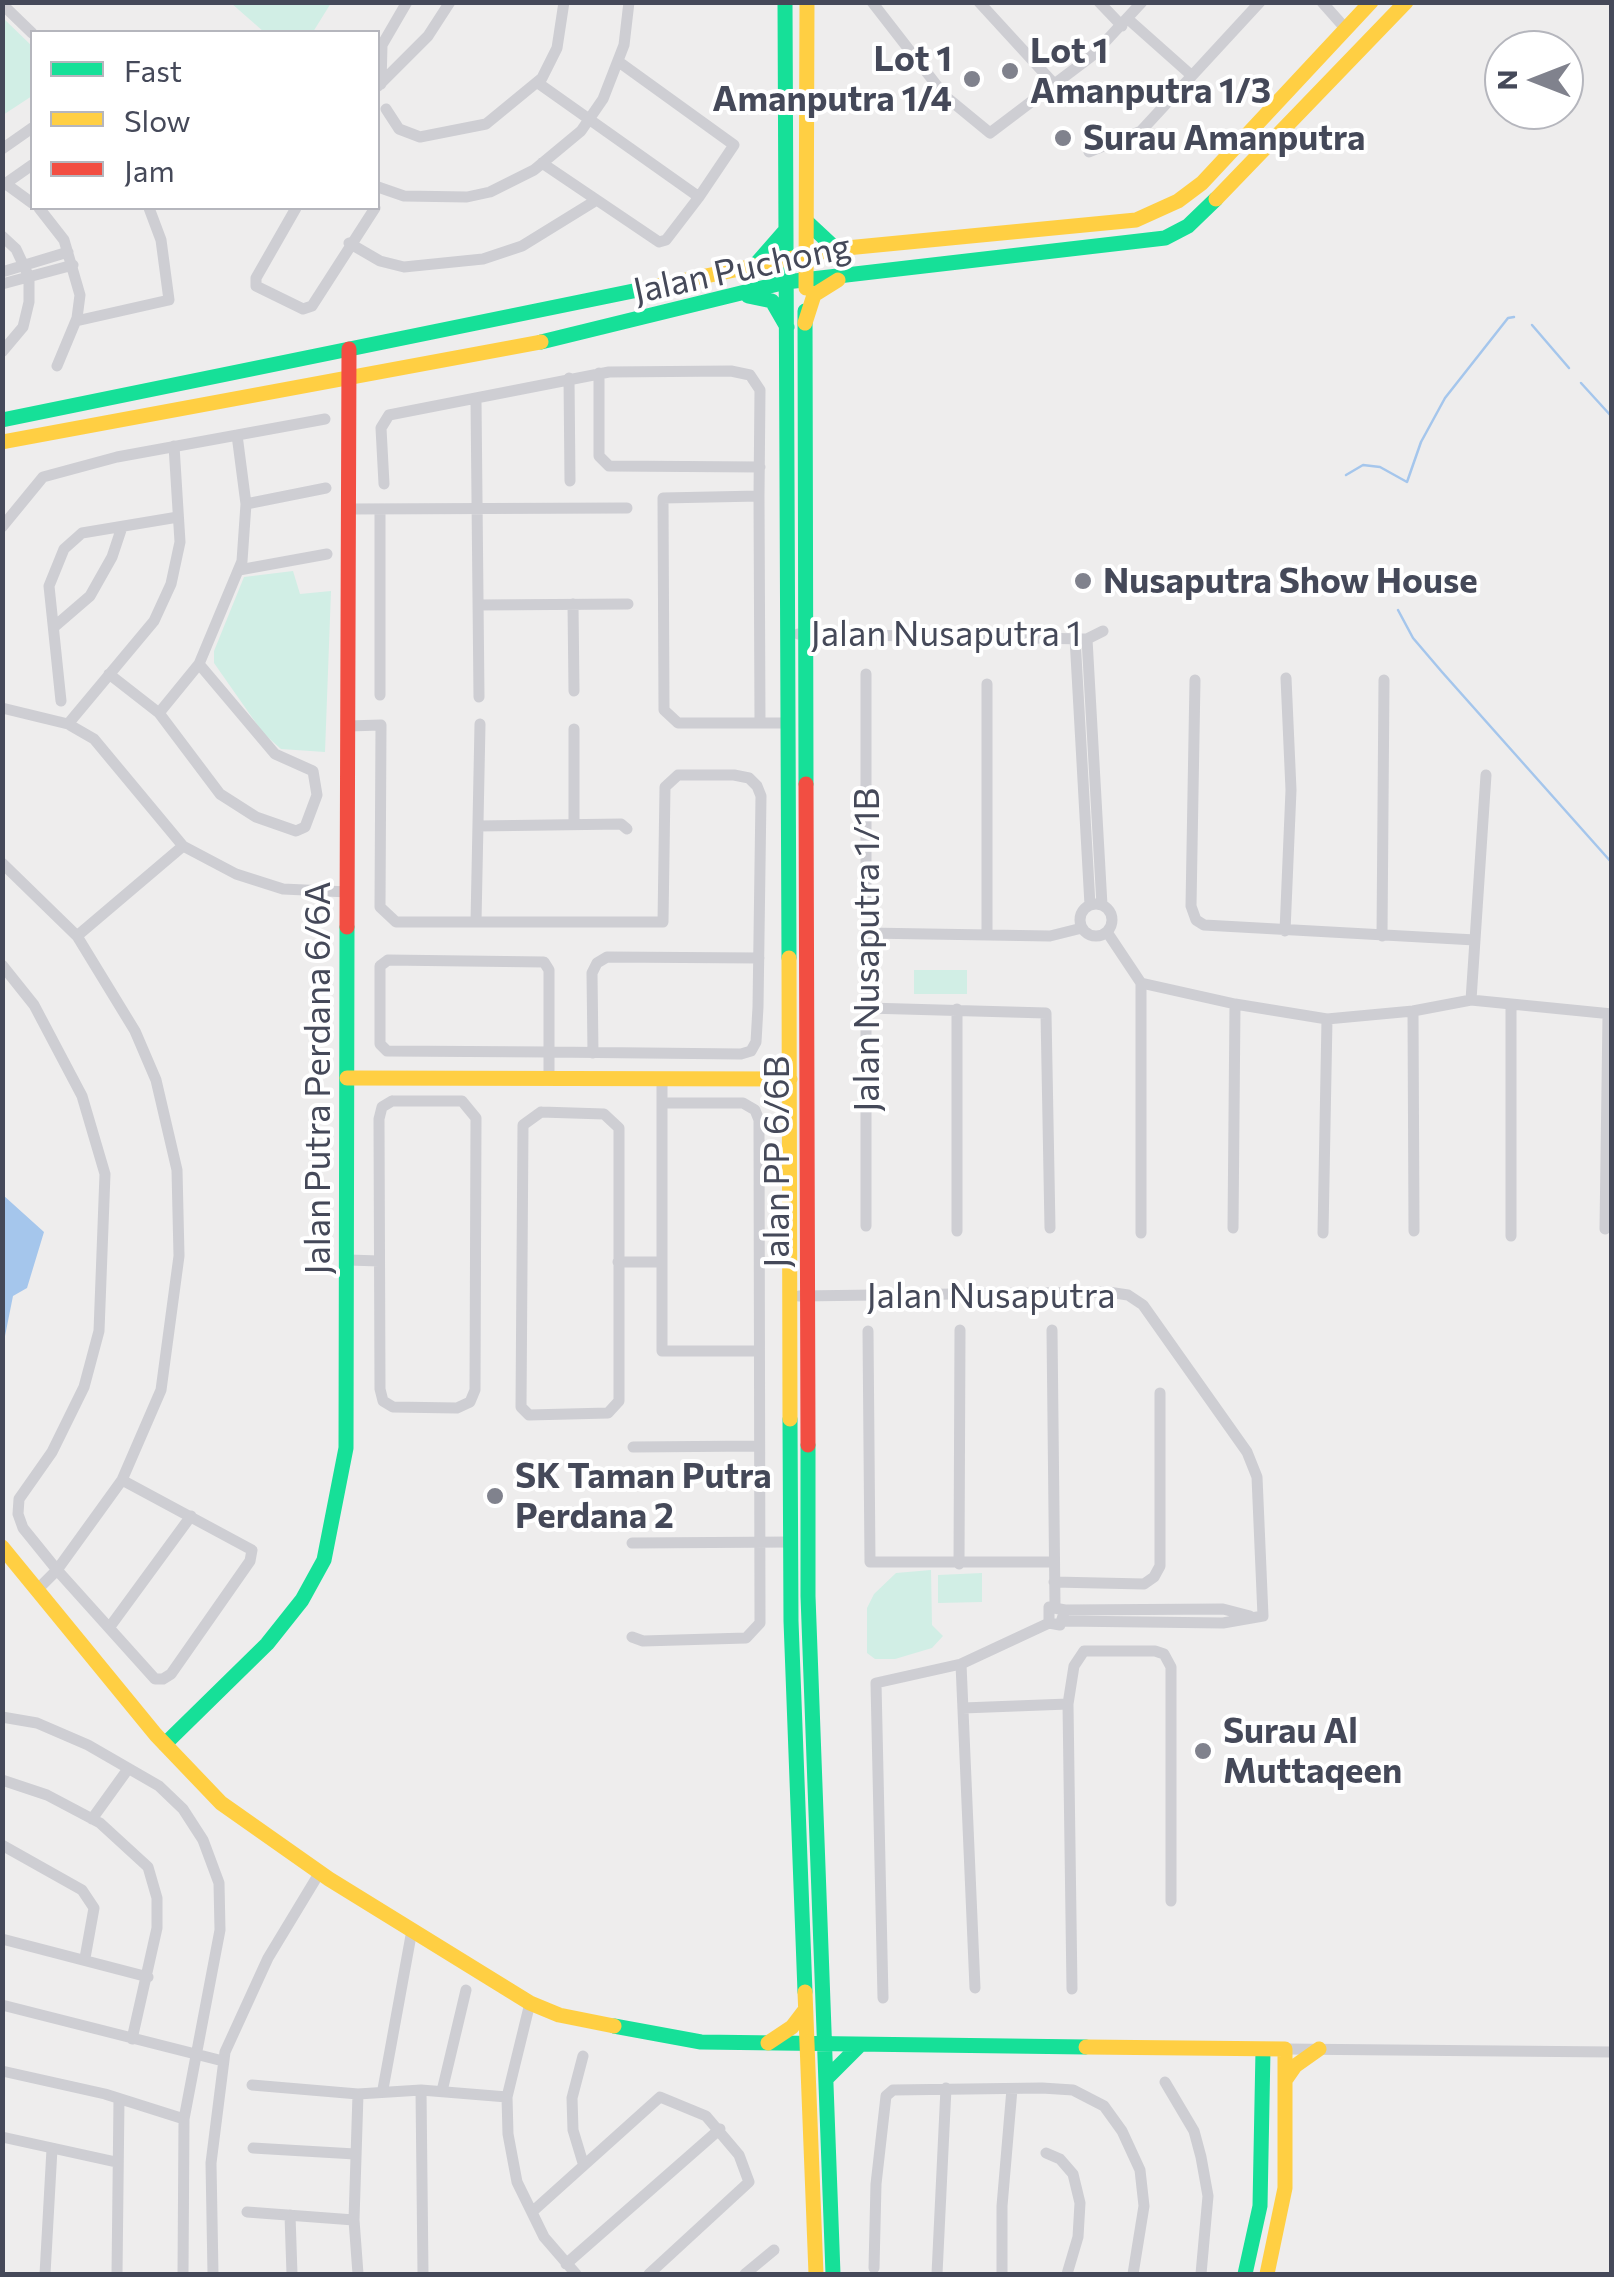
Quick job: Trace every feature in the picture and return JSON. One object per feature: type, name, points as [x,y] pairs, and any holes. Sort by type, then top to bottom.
[{"type":"street","points":[[380,72],[382,45],[407,2]]},
{"type":"street","points":[[380,84],[428,36],[450,2]]},
{"type":"street","points":[[386,109],[399,128],[420,137],[486,124],[538,83],[556,48],[564,2]]},
{"type":"street","points":[[382,190],[438,200],[467,197],[490,192],[542,163],[590,117],[618,62],[628,2]]},
{"type":"street","name":"Jalan PP 6/6B","points":[[785,2],[786,327],[796,634],[798,1296],[791,1542],[816,2274]]},
{"type":"street","name":"Jalan PP 6/6B","points":[[807,2],[805,323],[796,634],[788,723],[790,1079],[833,2274]]},
{"type":"street","points":[[872,2],[945,96],[990,133],[1056,86],[1142,2]]},
{"type":"street","points":[[979,2],[1056,86]]},
{"type":"street","points":[[1099,2],[1191,75]]},
{"type":"street","points":[[1089,152],[1110,147],[1141,131],[1260,2]]},
{"type":"street","points":[[1322,2],[1345,28],[1350,43],[1331,78]]},
{"type":"street","name":"Jalan Puchong","points":[[2,420],[454,331],[785,258],[836,249],[1096,227],[1156,213],[1202,182],[1371,2]]},
{"type":"street","points":[[2,4],[30,31]]},
{"type":"street","points":[[1345,28],[1364,31],[1386,11],[1403,5]]},
{"type":"street","name":"Jalan Puchong","points":[[2,442],[562,338],[786,282],[1164,238],[1188,226],[1216,199],[1403,5]]},
{"type":"street","points":[[542,163],[648,238],[666,240],[700,196],[734,145],[618,62]]},
{"type":"street","points":[[538,83],[700,196]]},
{"type":"street","points":[[2,149],[30,129]]},
{"type":"street","points":[[30,166],[4,185],[30,201]]},
{"type":"street","points":[[349,243],[380,261],[404,268],[483,260],[522,246],[594,201]]},
{"type":"street","points":[[49,210],[71,259],[80,295],[76,321],[58,366]]},
{"type":"street","points":[[76,321],[170,300],[161,240],[150,210]]},
{"type":"street","points":[[295,210],[256,278],[256,286],[303,310],[312,306],[373,210]]},
{"type":"street","points":[[806,222],[836,249]]},
{"type":"street","points":[[756,264],[785,231]]},
{"type":"street","points":[[2,236],[27,272],[23,328],[2,352]]},
{"type":"street","points":[[2,284],[71,259]]},
{"type":"street","points":[[2,272],[27,272]]},
{"type":"street","points":[[805,323],[822,286],[852,274]]},
{"type":"street","points":[[734,296],[772,300],[786,327]]},
{"type":"street","name":"Jalan Putra Perdana 6/6A","points":[[165,1744],[267,1644],[302,1600],[324,1560],[346,1448],[349,349]]},
{"type":"street","points":[[384,484],[381,428],[388,414],[476,400],[599,373],[730,371],[750,375],[760,390],[760,723]]},
{"type":"street","points":[[599,373],[599,456],[609,466],[760,466]]},
{"type":"street","points":[[570,378],[570,482]]},
{"type":"street","points":[[476,400],[480,698]]},
{"type":"street","points":[[2,527],[43,477],[174,446],[326,418]]},
{"type":"street","points":[[159,713],[199,664],[239,570],[246,504],[237,434]]},
{"type":"street","points":[[68,724],[154,621],[171,584],[180,542],[174,446]]},
{"type":"street","points":[[246,504],[326,488]]},
{"type":"street","points":[[759,496],[663,498],[664,710],[678,723],[788,723]]},
{"type":"street","points":[[348,509],[627,508]]},
{"type":"street","points":[[380,509],[380,695]]},
{"type":"street","points":[[61,702],[49,586],[64,548],[82,534],[178,518]]},
{"type":"street","points":[[54,627],[90,596],[112,556],[122,527]]},
{"type":"street","points":[[239,570],[327,554]]},
{"type":"street","points":[[478,604],[628,604]]},
{"type":"street","points":[[573,604],[574,691]]},
{"type":"street","name":"Jalan Nusaputra 1","points":[[796,634],[1081,639],[1103,630]]},
{"type":"street","points":[[1081,639],[1099,798],[1096,905]]},
{"type":"street","points":[[1081,639],[1084,800],[1096,905],[1112,917],[1107,932]]},
{"type":"street","points":[[109,674],[159,713],[220,794],[256,817],[296,831],[306,827],[317,795],[313,771],[276,754],[199,664]]},
{"type":"street","name":"Jalan Nusaputra 1/1B","points":[[866,674],[866,1226]]},
{"type":"street","points":[[1285,931],[1291,790],[1286,678]]},
{"type":"street","points":[[1195,680],[1192,913],[1204,926],[1475,940]]},
{"type":"street","points":[[1382,936],[1384,680]]},
{"type":"street","points":[[987,684],[987,934]]},
{"type":"street","points":[[2,708],[68,724],[94,739],[183,846],[236,874],[283,889],[348,892]]},
{"type":"street","points":[[476,922],[480,724]]},
{"type":"street","points":[[348,726],[381,725],[380,907],[396,922],[663,922],[665,786],[678,775],[749,778],[761,796],[759,958],[756,1042],[752,1050],[593,1053],[549,1052],[383,1049],[380,966],[388,960],[537,958],[548,970],[549,1052],[549,1078]]},
{"type":"street","points":[[574,729],[574,824]]},
{"type":"street","points":[[1082,766],[1096,764]]},
{"type":"street","points":[[1471,1000],[1486,776]]},
{"type":"street","points":[[1084,800],[1099,798]]},
{"type":"street","points":[[478,826],[621,824],[627,829]]},
{"type":"street","points":[[77,936],[183,846]]},
{"type":"street","points":[[2,862],[77,936],[135,1031],[156,1080],[177,1170],[179,1256],[161,1390],[122,1480],[58,1570],[38,1590]]},
{"type":"street","points":[[1082,928],[1081,915],[1096,905]]},
{"type":"street","points":[[868,934],[1050,936],[1082,928],[1094,936],[1107,932]]},
{"type":"street","points":[[1107,932],[1140,983],[1140,1233]]},
{"type":"street","points":[[593,1053],[592,973],[597,963],[607,957],[759,958]]},
{"type":"street","points":[[2,965],[34,1005],[82,1096],[104,1174],[99,1332],[84,1386],[52,1452],[19,1499],[23,1528],[155,1679],[162,1679],[171,1674],[250,1561],[252,1550],[122,1480]]},
{"type":"street","points":[[1140,983],[1327,1019],[1413,1012],[1471,1000],[1610,1014],[1605,1229]]},
{"type":"street","points":[[1232,1228],[1235,1004]]},
{"type":"street","points":[[1511,1005],[1511,1236]]},
{"type":"street","points":[[868,1008],[1046,1013],[1050,1228]]},
{"type":"street","points":[[957,1008],[957,1231]]},
{"type":"street","points":[[1413,1012],[1414,1230]]},
{"type":"street","points":[[1323,1233],[1327,1019]]},
{"type":"street","points":[[348,1078],[790,1079]]},
{"type":"street","points":[[662,1078],[662,1351],[759,1351]]},
{"type":"street","points":[[392,1101],[462,1101],[476,1118],[475,1390],[470,1402],[456,1408],[428,1408],[394,1407],[383,1401],[379,1261],[382,1108],[392,1101]]},
{"type":"street","points":[[632,1636],[643,1640],[746,1638],[760,1623],[759,1120],[755,1110],[743,1102],[662,1102]]},
{"type":"street","points":[[541,1112],[604,1114],[619,1128],[618,1262],[619,1392],[614,1408],[608,1413],[530,1415],[521,1407],[522,1124],[541,1112]]},
{"type":"street","points":[[348,1260],[379,1261]]},
{"type":"street","points":[[618,1262],[662,1262]]},
{"type":"street","name":"Jalan Nusaputra","points":[[798,1296],[1108,1292],[1128,1295],[1143,1304],[1246,1452],[1257,1476],[1257,1616],[1223,1608],[1061,1612]]},
{"type":"street","points":[[959,1564],[960,1330]]},
{"type":"street","points":[[1052,1330],[1053,1562],[1061,1612]]},
{"type":"street","points":[[868,1332],[870,1562],[1053,1562]]},
{"type":"street","points":[[1054,1582],[1144,1584],[1154,1578],[1160,1566],[1160,1392]]},
{"type":"street","points":[[634,1446],[758,1446]]},
{"type":"street","points":[[109,1628],[191,1516]]},
{"type":"street","points":[[632,1543],[791,1542]]},
{"type":"street","points":[[2,1547],[165,1744],[220,1803],[412,1930],[530,2003],[559,2015],[675,2040],[765,2045],[1612,2052]]},
{"type":"street","points":[[1048,1623],[1046,1612],[1061,1612]]},
{"type":"street","points":[[883,1998],[876,1684],[961,1664],[1048,1623],[1061,1612]]},
{"type":"street","points":[[1072,1989],[1068,1704],[1074,1666],[1084,1651],[1155,1651],[1168,1659],[1172,1901]]},
{"type":"street","points":[[961,1664],[975,1988]]},
{"type":"street","points":[[963,1708],[1068,1704]]},
{"type":"street","points":[[2,1717],[37,1723],[159,1786],[184,1808],[203,1840],[218,1883],[220,1930],[184,2120],[183,2274]]},
{"type":"street","points":[[92,1818],[128,1769]]},
{"type":"street","points":[[2,1780],[47,1795],[92,1818],[125,1842],[148,1867],[157,1898],[148,1977],[132,2039]]},
{"type":"street","points":[[2,1845],[82,1890],[94,1908],[85,1958]]},
{"type":"street","points":[[212,2274],[211,2163],[223,2061],[246,2001],[320,1872]]},
{"type":"street","points":[[383,2089],[412,1930]]},
{"type":"street","points":[[2,1939],[148,1977]]},
{"type":"street","points":[[442,2091],[466,1990]]},
{"type":"street","points":[[530,2003],[508,2097],[508,2134],[517,2182],[532,2212],[576,2274]]},
{"type":"street","points":[[2,2005],[194,2057],[223,2061]]},
{"type":"street","points":[[824,2008],[838,2030],[860,2046]]},
{"type":"street","points":[[765,2045],[792,2027],[805,2010]]},
{"type":"street","points":[[765,2045],[787,2054],[807,2080]]},
{"type":"street","points":[[826,2079],[860,2046]]},
{"type":"street","points":[[1285,2081],[1295,2066],[1319,2048]]},
{"type":"street","points":[[1267,2274],[1285,2188],[1285,2049]]},
{"type":"street","points":[[1233,2050],[1251,2063],[1263,2086]]},
{"type":"street","points":[[1245,2274],[1260,2206],[1263,2050]]},
{"type":"street","points":[[582,2056],[572,2098],[573,2130],[583,2164]]},
{"type":"street","points":[[2,2070],[120,2098],[184,2120]]},
{"type":"street","points":[[1165,2082],[1194,2131],[1201,2157],[1208,2196],[1201,2274]]},
{"type":"street","points":[[252,2085],[358,2094],[383,2089],[508,2097]]},
{"type":"street","points":[[937,2274],[946,2088]]},
{"type":"street","points":[[1002,2274],[1002,2206],[1012,2089]]},
{"type":"street","points":[[421,2090],[423,2274]]},
{"type":"street","points":[[874,2268],[881,2106],[893,2090],[1073,2090],[1104,2106],[1122,2131],[1140,2170],[1144,2206],[1137,2273]]},
{"type":"street","points":[[358,2094],[354,2220],[358,2274]]},
{"type":"street","points":[[532,2212],[660,2097],[682,2103],[720,2129],[739,2155],[749,2182],[658,2271]]},
{"type":"street","points":[[118,2274],[116,2162],[120,2098]]},
{"type":"street","points":[[566,2264],[720,2129]]},
{"type":"street","points":[[2,2137],[116,2162]]},
{"type":"street","points":[[45,2274],[52,2148]]},
{"type":"street","points":[[254,2148],[355,2154]]},
{"type":"street","points":[[1046,2152],[1060,2159],[1073,2174],[1080,2203],[1078,2236],[1066,2274]]},
{"type":"street","points":[[247,2212],[354,2220]]},
{"type":"street","points":[[290,2215],[292,2274]]},
{"type":"street","points":[[745,2274],[774,2250]]},
{"type":"green space","points":[[231,3],[331,3],[314,30],[262,30]]},
{"type":"green space","points":[[3,18],[30,44],[30,97],[3,115]]},
{"type":"green space","points":[[293,571],[300,594],[331,591],[325,752],[281,749],[263,733],[214,663],[214,651],[244,577]]},
{"type":"green space","points":[[914,970],[967,970],[967,994],[914,994]]},
{"type":"green space","points":[[931,1570],[932,1625],[943,1636],[932,1648],[895,1659],[875,1659],[867,1653],[867,1608],[874,1594],[896,1573]]},
{"type":"green space","points":[[982,1573],[982,1602],[938,1603],[938,1575]]},
{"type":"water","points":[[3,1195],[44,1232],[27,1288],[13,1296],[3,1346]]},
{"type":"waterway","points":[[1346,475],[1363,465],[1380,467],[1407,482],[1421,442],[1445,398],[1508,318],[1514,317]]},
{"type":"waterway","points":[[1532,325],[1569,368]]},
{"type":"waterway","points":[[1581,383],[1612,417]]},
{"type":"waterway","points":[[1398,610],[1413,638],[1612,863]]},
{"type":"traffic: fast","points":[[785,2],[789,958]]},
{"type":"traffic: fast","points":[[541,342],[786,282],[1165,238],[1188,226],[1216,199]]},
{"type":"traffic: fast","points":[[807,222],[836,249]]},
{"type":"traffic: fast","points":[[757,263],[785,231]]},
{"type":"traffic: fast","points":[[2,420],[643,289]]},
{"type":"traffic: fast","points":[[748,296],[772,301],[787,327]]},
{"type":"traffic: fast","points":[[805,311],[806,784]]},
{"type":"traffic: fast","points":[[165,1744],[267,1644],[302,1600],[324,1560],[346,1448],[347,927]]},
{"type":"traffic: fast","points":[[790,1419],[791,1621],[805,1992]]},
{"type":"traffic: fast","points":[[808,1445],[808,1596],[833,2274]]},
{"type":"traffic: fast","points":[[614,2026],[701,2042],[1086,2047]]},
{"type":"traffic: fast","points":[[826,2079],[860,2045]]},
{"type":"traffic: fast","points":[[1245,2274],[1260,2206],[1263,2050]]},
{"type":"traffic: slow","points":[[806,288],[807,2]]},
{"type":"traffic: slow","points":[[643,289],[836,249],[1136,220],[1178,201],[1202,183],[1371,2]]},
{"type":"traffic: slow","points":[[1216,199],[1406,2]]},
{"type":"traffic: slow","points":[[805,323],[814,295],[838,280]]},
{"type":"traffic: slow","points":[[2,442],[541,342]]},
{"type":"traffic: slow","points":[[789,958],[790,1419]]},
{"type":"traffic: slow","points":[[347,1078],[790,1079]]},
{"type":"traffic: slow","points":[[2,1547],[156,1735],[221,1803],[329,1879],[530,2003],[559,2015],[614,2026]]},
{"type":"traffic: slow","points":[[805,1992],[816,2274]]},
{"type":"traffic: slow","points":[[768,2043],[792,2027],[805,2010]]},
{"type":"traffic: slow","points":[[1086,2047],[1285,2049],[1285,2188],[1267,2274]]},
{"type":"traffic: slow","points":[[1286,2079],[1295,2066],[1319,2049]]},
{"type":"traffic: jam","points":[[347,927],[349,349]]},
{"type":"traffic: jam","points":[[806,784],[808,1445]]},
{"type":"place","name":"Lot 1 Amanputra 1/3","points":[[1010,71]]},
{"type":"place","name":"Lot 1 Amanputra 1/4","points":[[972,79]]},
{"type":"place","name":"Surau Amanputra","points":[[1063,138]]},
{"type":"place","name":"Nusaputra Show House","points":[[1083,581]]},
{"type":"place","name":"SK Taman Putra Perdana 2","points":[[495,1496]]},
{"type":"place","name":"Surau Al Muttaqeen","points":[[1203,1751]]}]
